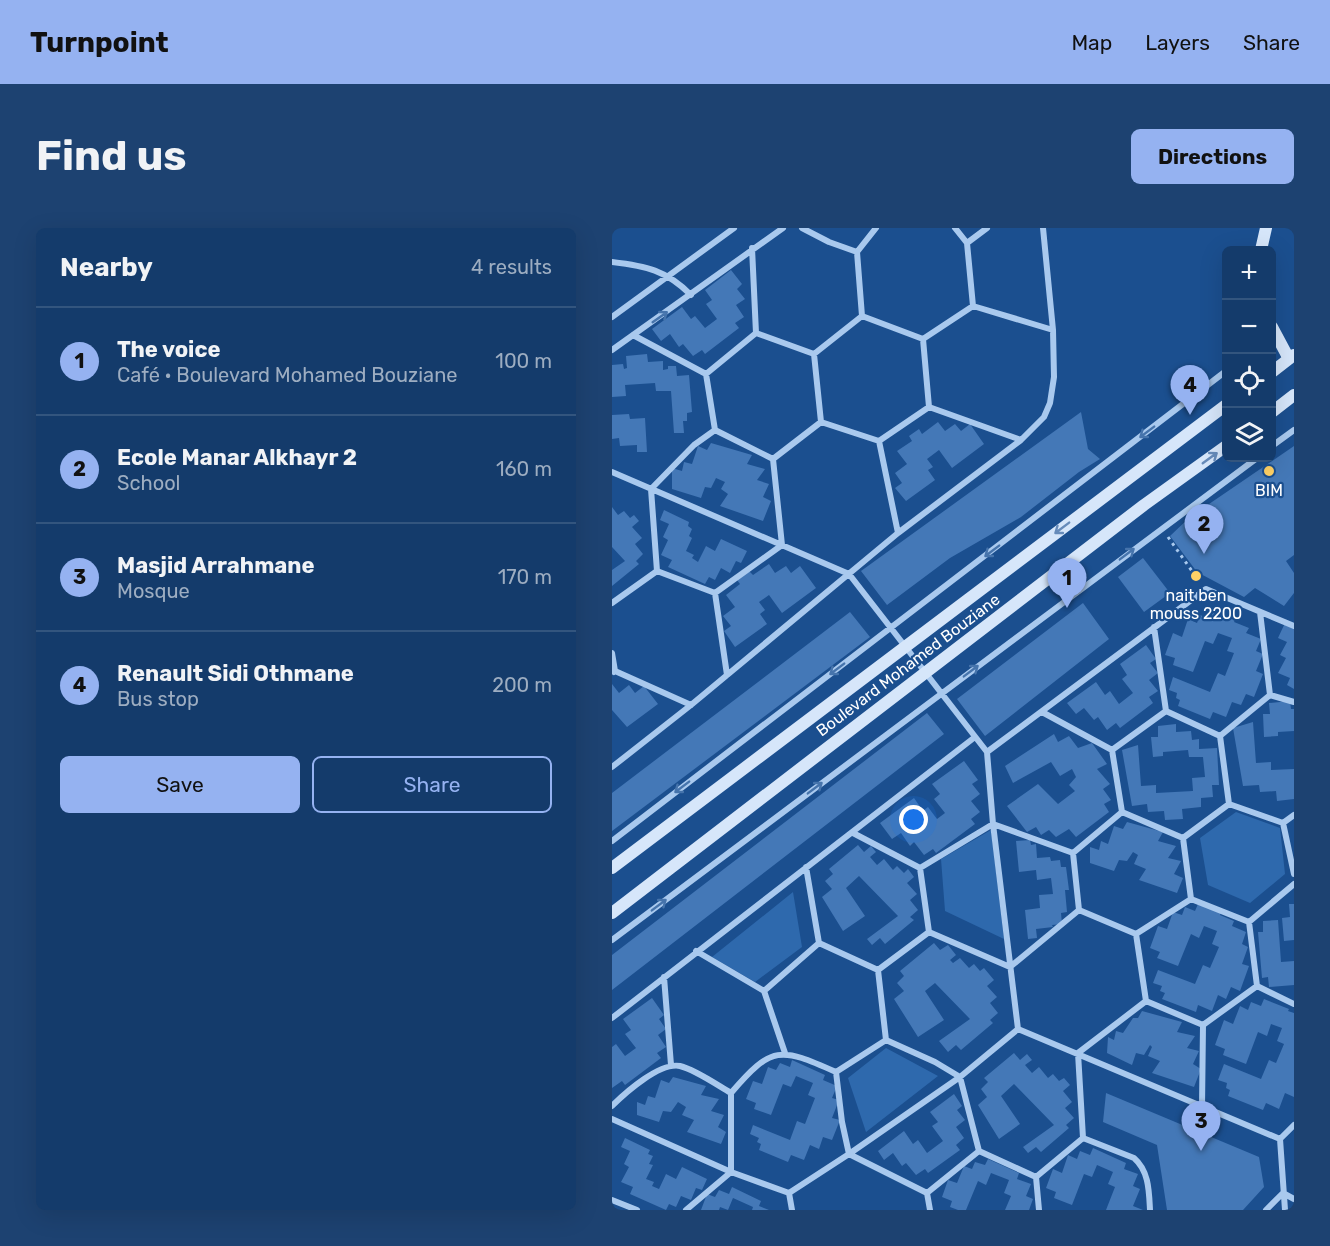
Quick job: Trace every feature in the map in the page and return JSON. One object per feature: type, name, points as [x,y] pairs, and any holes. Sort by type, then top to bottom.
[{"type":"street","points":[[612,317],[734,228]]},
{"type":"street","points":[[612,350],[783,228]]},
{"type":"street","points":[[802,228],[829,242],[857,252]]},
{"type":"street","points":[[862,316],[857,252],[876,228]]},
{"type":"street","points":[[955,228],[967,243],[973,306]]},
{"type":"street","points":[[967,243],[987,228]]},
{"type":"street","points":[[612,767],[691,705],[898,532],[1022,440],[1044,417],[1050,403],[1054,377],[1053,330],[1043,228]]},
{"type":"street","points":[[1262,246],[1266,228]]},
{"type":"street","points":[[752,249],[756,333]]},
{"type":"street","points":[[612,261],[632,264],[668,275],[691,295]]},
{"type":"street","points":[[973,306],[1053,330]]},
{"type":"street","points":[[923,339],[973,306]]},
{"type":"street","points":[[862,316],[923,339]]},
{"type":"street","points":[[814,354],[862,316]]},
{"type":"street","points":[[756,333],[814,354]]},
{"type":"street","points":[[706,374],[756,333]]},
{"type":"street","points":[[633,336],[706,374]]},
{"type":"street","points":[[1276,338],[1292,357],[1276,369]]},
{"type":"street","points":[[923,339],[929,407]]},
{"type":"street","points":[[814,354],[821,422]]},
{"type":"street","points":[[706,374],[715,430]]},
{"type":"street","points":[[612,841],[1222,375]]},
{"type":"street","points":[[1276,409],[1294,395]]},
{"type":"street","points":[[929,407],[1022,440]]},
{"type":"street","points":[[879,441],[929,407]]},
{"type":"street","name":"Boulevard Mohamed Bouziane","points":[[612,868],[1223,408]]},
{"type":"street","points":[[821,422],[879,441]]},
{"type":"street","points":[[773,459],[821,422]]},
{"type":"street","points":[[715,430],[773,459]]},
{"type":"street","points":[[657,571],[651,489],[694,445],[715,430]]},
{"type":"street","points":[[1276,443],[1294,430]]},
{"type":"street","points":[[879,441],[898,532]]},
{"type":"street","name":"Boulevard Mohamed Bouziane","points":[[612,913],[1144,505],[1222,450]]},
{"type":"street","points":[[773,459],[782,544]]},
{"type":"street","points":[[612,940],[1252,462]]},
{"type":"street","points":[[612,472],[849,574],[987,752],[993,824],[1018,1029]]},
{"type":"street","points":[[715,593],[782,544]]},
{"type":"street","points":[[657,571],[715,593]]},
{"type":"street","points":[[612,603],[657,571]]},
{"type":"street","points":[[987,752],[1206,589],[1294,626]]},
{"type":"street","points":[[715,593],[727,675]]},
{"type":"street","points":[[1260,612],[1270,695]]},
{"type":"street","points":[[1154,627],[1166,711]]},
{"type":"street","points":[[612,653],[614,672],[691,705]]},
{"type":"street","points":[[1270,695],[1294,702]]},
{"type":"street","points":[[1220,736],[1270,695]]},
{"type":"street","points":[[1166,711],[1220,736]]},
{"type":"street","points":[[1112,750],[1166,711]]},
{"type":"street","points":[[1042,712],[1112,750]]},
{"type":"street","points":[[1220,736],[1229,804]]},
{"type":"street","points":[[612,1018],[975,737]]},
{"type":"street","points":[[1112,750],[1122,812]]},
{"type":"street","points":[[1229,804],[1283,823]]},
{"type":"street","points":[[1183,838],[1229,804]]},
{"type":"street","points":[[1122,812],[1183,838]]},
{"type":"street","points":[[1073,853],[1122,812]]},
{"type":"street","points":[[1283,823],[1294,815]]},
{"type":"street","points":[[1283,823],[1294,874]]},
{"type":"street","points":[[993,824],[1073,853]]},
{"type":"street","points":[[921,867],[993,824]]},
{"type":"street","points":[[853,833],[921,867]]},
{"type":"street","points":[[1183,838],[1191,900]]},
{"type":"street","points":[[1073,853],[1079,910]]},
{"type":"street","points":[[806,867],[819,943]]},
{"type":"street","points":[[921,867],[929,932]]},
{"type":"street","points":[[1249,922],[1294,884]]},
{"type":"street","points":[[1191,900],[1249,922]]},
{"type":"street","points":[[1136,934],[1191,900]]},
{"type":"street","points":[[1010,967],[1079,910]]},
{"type":"street","points":[[1079,910],[1136,934]]},
{"type":"street","points":[[1249,922],[1257,986]]},
{"type":"street","points":[[929,932],[1010,967]]},
{"type":"street","points":[[878,970],[929,932]]},
{"type":"street","points":[[1136,934],[1146,1001]]},
{"type":"street","points":[[819,943],[878,970]]},
{"type":"street","points":[[764,991],[819,943]]},
{"type":"street","points":[[696,951],[764,991],[785,1053]]},
{"type":"street","points":[[878,970],[886,1040]]},
{"type":"street","points":[[664,977],[671,1065]]},
{"type":"street","points":[[1257,986],[1294,1004]]},
{"type":"street","points":[[1203,1025],[1257,986]]},
{"type":"street","points":[[1146,1001],[1203,1025]]},
{"type":"street","points":[[1078,1053],[1146,1001]]},
{"type":"street","points":[[1202,1107],[1203,1025]]},
{"type":"street","points":[[1018,1029],[1280,1138]]},
{"type":"street","points":[[789,1193],[960,1077],[1018,1029]]},
{"type":"street","points":[[836,1072],[886,1040]]},
{"type":"street","points":[[886,1040],[935,1062],[960,1077],[979,1151]]},
{"type":"street","points":[[686,1210],[731,1172],[731,1093],[749,1072],[760,1063],[785,1053],[804,1058],[836,1072]]},
{"type":"street","points":[[1078,1053],[1083,1138]]},
{"type":"street","points":[[612,1106],[656,1072],[671,1065],[685,1068],[731,1093]]},
{"type":"street","points":[[836,1072],[842,1122],[849,1154]]},
{"type":"street","points":[[612,1119],[731,1172],[789,1193]]},
{"type":"street","points":[[1280,1138],[1294,1125]]},
{"type":"street","points":[[1036,1178],[1083,1138]]},
{"type":"street","points":[[1083,1138],[1134,1158],[1139,1163],[1147,1180],[1150,1210]]},
{"type":"street","points":[[1280,1138],[1285,1210]]},
{"type":"street","points":[[979,1151],[1036,1178]]},
{"type":"street","points":[[927,1193],[979,1151]]},
{"type":"street","points":[[849,1154],[927,1193]]},
{"type":"street","points":[[1036,1178],[1039,1210]]},
{"type":"street","points":[[789,1193],[792,1210]]},
{"type":"street","points":[[927,1193],[930,1210]]},
{"type":"street","points":[[1283,1193],[1294,1199]]},
{"type":"street","points":[[1266,1210],[1283,1193]]},
{"type":"street","points":[[612,1200],[637,1210]]},
{"type":"path","points":[[1175,548],[1206,589]]},
{"type":"shaded area","points":[[1236,812],[1280,828],[1285,874],[1250,903],[1208,885],[1200,838]]},
{"type":"shaded area","points":[[991,830],[1004,939],[945,911],[941,859]]},
{"type":"shaded area","points":[[793,892],[802,947],[755,982],[712,957]]},
{"type":"shaded area","points":[[886,1048],[938,1076],[866,1132],[848,1078]]},
{"type":"building","points":[[731,270],[742,284],[737,289],[745,299],[736,305],[744,317],[735,323],[739,328],[705,354],[702,350],[693,356],[683,344],[679,347],[670,334],[661,341],[652,329],[682,307],[691,319],[695,316],[705,328],[717,319],[706,304],[712,300],[705,290]]},
{"type":"building","points":[[647,354],[648,362],[663,361],[663,370],[668,369],[668,366],[676,366],[677,376],[689,375],[692,412],[687,413],[687,421],[683,421],[684,433],[674,433],[671,391],[656,391],[655,383],[625,385],[626,396],[612,397],[612,365],[623,364],[624,369],[627,368],[626,356]]},
{"type":"building","points":[[1081,412],[1088,449],[1100,459],[1079,472],[1021,517],[950,558],[887,605],[861,571]]},
{"type":"building","points":[[629,414],[630,419],[645,418],[647,452],[637,452],[637,445],[620,446],[619,438],[612,439],[612,415]]},
{"type":"building","points":[[938,422],[945,431],[955,424],[961,431],[970,424],[984,444],[952,468],[939,450],[927,459],[933,467],[928,470],[935,480],[906,501],[895,488],[902,483],[895,473],[907,464],[897,451],[912,441],[909,436],[919,429],[922,434]]},
{"type":"building","points":[[711,443],[752,455],[747,464],[765,469],[757,480],[769,484],[763,497],[771,501],[763,521],[720,506],[728,494],[721,489],[725,482],[716,478],[711,488],[705,487],[701,498],[672,489],[672,468],[682,471],[684,462],[692,464],[698,446],[707,450]]},
{"type":"building","points":[[1294,446],[1294,555],[1286,561],[1294,573],[1294,593],[1284,606],[1255,588],[1244,597],[1197,572],[1170,536],[1190,517],[1271,462],[1276,462],[1276,458]]},
{"type":"building","points":[[612,507],[618,515],[624,511],[630,518],[634,515],[639,521],[632,527],[642,538],[635,544],[643,554],[636,561],[639,564],[612,586],[612,570],[625,561],[612,547]]},
{"type":"building","points":[[664,510],[689,522],[688,526],[692,529],[689,536],[692,538],[686,551],[694,555],[692,558],[698,562],[706,546],[715,551],[721,539],[747,551],[741,563],[736,561],[730,573],[721,568],[715,580],[709,577],[705,584],[668,567],[672,560],[661,555],[668,540],[663,537],[669,524],[660,520]]},
{"type":"building","points":[[1143,558],[1170,593],[1144,612],[1118,577]]},
{"type":"building","points":[[769,564],[775,573],[786,566],[791,573],[800,566],[816,588],[782,613],[769,595],[759,602],[765,610],[760,614],[767,624],[735,647],[724,631],[731,626],[723,616],[735,607],[726,595],[740,584],[737,580],[749,571],[753,575]]},
{"type":"building","points":[[1083,603],[1109,639],[985,736],[957,699]]},
{"type":"building","points":[[850,612],[870,637],[612,831],[612,793]]},
{"type":"building","points":[[1213,612],[1235,620],[1234,622],[1249,628],[1246,633],[1261,639],[1256,651],[1263,654],[1256,671],[1263,674],[1254,697],[1246,694],[1241,705],[1232,702],[1226,717],[1213,712],[1210,719],[1178,706],[1180,700],[1176,698],[1177,693],[1169,690],[1173,677],[1210,692],[1218,673],[1225,676],[1234,653],[1227,651],[1232,638],[1218,633],[1213,644],[1205,641],[1193,672],[1173,665],[1175,658],[1165,655],[1173,633],[1182,637],[1188,619],[1197,623],[1200,615],[1210,619]]},
{"type":"building","points":[[1285,623],[1294,627],[1294,689],[1287,685],[1290,678],[1278,673],[1286,658],[1280,655],[1287,642],[1278,638]]},
{"type":"building","points":[[1146,645],[1156,659],[1150,663],[1158,673],[1149,680],[1158,691],[1149,697],[1153,703],[1120,728],[1116,723],[1107,730],[1098,717],[1094,720],[1084,708],[1076,714],[1067,703],[1096,682],[1105,695],[1110,691],[1119,704],[1133,693],[1122,679],[1127,675],[1120,664]]},
{"type":"building","points":[[612,684],[619,693],[629,685],[635,693],[644,686],[658,704],[627,727],[612,710]]},
{"type":"building","points":[[1290,701],[1291,709],[1294,709],[1294,731],[1278,732],[1278,736],[1264,737],[1263,714],[1270,714],[1269,703]]},
{"type":"building","points":[[927,713],[944,734],[612,990],[612,955]]},
{"type":"building","points":[[1253,722],[1256,763],[1271,762],[1271,770],[1294,769],[1294,799],[1277,801],[1276,791],[1260,792],[1259,785],[1243,786],[1233,728]]},
{"type":"building","points":[[1176,724],[1176,732],[1191,731],[1192,740],[1199,739],[1199,749],[1217,748],[1219,785],[1212,785],[1213,797],[1201,798],[1201,807],[1182,809],[1183,819],[1165,820],[1164,811],[1148,812],[1147,804],[1132,806],[1122,750],[1138,745],[1141,786],[1156,785],[1156,793],[1193,791],[1192,778],[1205,777],[1203,757],[1189,757],[1188,750],[1163,752],[1163,756],[1153,757],[1151,737],[1158,737],[1158,726]]},
{"type":"building","points":[[1054,734],[1058,742],[1069,736],[1078,748],[1092,743],[1107,764],[1097,769],[1110,784],[1103,789],[1111,800],[1104,804],[1109,812],[1076,837],[1069,829],[1056,837],[1049,830],[1041,835],[1036,827],[1027,832],[1007,806],[1038,784],[1058,804],[1075,791],[1069,785],[1076,777],[1072,769],[1060,776],[1051,762],[1013,783],[1005,766]]},
{"type":"building","points":[[964,761],[978,780],[972,784],[980,794],[971,801],[980,812],[971,819],[975,824],[936,853],[933,849],[924,855],[914,842],[910,846],[901,833],[892,839],[880,823],[914,798],[923,811],[928,807],[937,819],[945,813],[934,799],[940,794],[932,784]]},
{"type":"building","points":[[1127,822],[1163,832],[1158,841],[1176,846],[1168,858],[1181,861],[1174,874],[1183,878],[1177,893],[1139,880],[1146,869],[1134,864],[1138,855],[1133,852],[1127,861],[1119,860],[1114,871],[1090,863],[1090,847],[1099,850],[1101,841],[1108,844],[1114,826],[1123,829]]},
{"type":"building","points":[[1030,840],[1031,845],[1036,844],[1037,858],[1050,857],[1051,861],[1060,860],[1061,867],[1066,867],[1069,890],[1065,890],[1067,912],[1061,913],[1062,924],[1036,929],[1037,938],[1028,939],[1025,910],[1040,908],[1039,895],[1053,894],[1051,878],[1037,880],[1036,870],[1019,872],[1016,841]]},
{"type":"building","points":[[858,845],[864,852],[871,846],[876,852],[870,857],[877,865],[884,859],[893,870],[897,866],[904,873],[908,869],[914,877],[907,883],[917,894],[910,900],[918,910],[910,917],[914,920],[885,944],[880,938],[872,945],[867,939],[898,916],[859,876],[846,888],[865,916],[843,931],[822,897],[832,889],[825,881],[833,874],[829,869]]},
{"type":"building","points":[[1198,904],[1221,913],[1220,915],[1234,921],[1232,926],[1246,932],[1242,944],[1248,947],[1242,964],[1249,966],[1240,991],[1231,987],[1226,999],[1218,995],[1212,1011],[1198,1005],[1196,1012],[1162,999],[1165,993],[1160,991],[1162,986],[1153,983],[1158,970],[1195,984],[1203,965],[1210,968],[1219,947],[1212,944],[1217,931],[1204,926],[1199,938],[1191,934],[1178,966],[1157,958],[1160,952],[1150,948],[1158,926],[1167,929],[1173,912],[1182,915],[1185,907],[1195,911]]},
{"type":"building","points":[[1289,904],[1294,904],[1294,940],[1284,941],[1282,918],[1290,917]]},
{"type":"building","points":[[1278,920],[1281,962],[1294,961],[1294,985],[1269,987],[1268,977],[1262,978],[1258,932],[1263,932],[1263,921]]},
{"type":"building","points":[[934,943],[940,950],[948,945],[956,955],[950,960],[953,963],[960,958],[969,968],[974,964],[980,971],[984,968],[994,980],[987,986],[997,997],[990,1003],[998,1013],[990,1020],[993,1023],[961,1050],[956,1045],[948,1052],[939,1041],[970,1019],[935,983],[925,991],[944,1020],[918,1037],[894,999],[904,991],[897,983],[904,976],[900,971]]},
{"type":"building","points":[[652,998],[664,1015],[659,1019],[666,1029],[658,1035],[666,1047],[657,1053],[661,1058],[625,1085],[622,1081],[612,1088],[612,1047],[616,1044],[625,1056],[636,1048],[625,1034],[631,1030],[623,1019]]},
{"type":"building","points":[[1264,999],[1294,1013],[1294,1097],[1285,1093],[1279,1109],[1266,1103],[1263,1110],[1228,1096],[1230,1090],[1226,1088],[1227,1083],[1218,1080],[1224,1064],[1261,1079],[1269,1060],[1276,1063],[1284,1044],[1277,1041],[1282,1028],[1271,1024],[1267,1036],[1258,1032],[1246,1064],[1223,1055],[1225,1049],[1215,1045],[1224,1020],[1233,1024],[1240,1006],[1248,1010],[1251,1002],[1261,1006]]},
{"type":"building","points":[[1142,1011],[1182,1022],[1177,1032],[1195,1036],[1187,1048],[1199,1051],[1193,1064],[1201,1069],[1194,1087],[1152,1073],[1160,1061],[1148,1056],[1152,1047],[1150,1045],[1144,1055],[1136,1053],[1132,1065],[1107,1053],[1108,1037],[1114,1040],[1116,1031],[1123,1033],[1133,1018],[1138,1018]]},
{"type":"building","points":[[1014,1053],[1020,1060],[1027,1054],[1032,1060],[1025,1065],[1032,1073],[1039,1067],[1048,1078],[1053,1074],[1059,1081],[1064,1078],[1070,1085],[1063,1091],[1072,1102],[1065,1108],[1074,1118],[1066,1125],[1069,1128],[1041,1152],[1036,1147],[1028,1153],[1023,1147],[1054,1125],[1014,1084],[1001,1096],[1020,1124],[999,1139],[978,1105],[987,1097],[981,1089],[988,1082],[984,1078]]},
{"type":"building","points":[[792,1060],[825,1075],[823,1080],[837,1086],[832,1098],[839,1100],[832,1118],[840,1120],[832,1140],[823,1137],[819,1149],[810,1145],[804,1160],[791,1155],[788,1162],[759,1150],[761,1144],[757,1142],[759,1138],[750,1134],[753,1125],[790,1140],[797,1121],[805,1124],[815,1098],[808,1095],[813,1083],[796,1076],[791,1087],[783,1084],[771,1115],[754,1109],[756,1103],[746,1099],[753,1081],[762,1084],[768,1067],[776,1070],[780,1063],[790,1067]]},
{"type":"building","points":[[673,1077],[706,1086],[701,1095],[719,1099],[711,1111],[724,1115],[718,1127],[726,1132],[721,1144],[687,1132],[694,1120],[682,1115],[686,1107],[678,1102],[671,1112],[663,1111],[659,1122],[637,1115],[637,1102],[645,1105],[648,1096],[655,1098],[661,1080],[669,1083]]},
{"type":"building","points":[[1106,1093],[1259,1157],[1264,1187],[1243,1210],[1167,1210],[1157,1145],[1103,1122]]},
{"type":"building","points":[[954,1094],[962,1106],[957,1110],[965,1120],[956,1127],[964,1138],[956,1145],[960,1150],[928,1173],[925,1169],[916,1175],[906,1163],[902,1166],[893,1153],[884,1160],[878,1151],[904,1131],[913,1144],[918,1140],[927,1153],[943,1141],[932,1126],[938,1122],[930,1112]]},
{"type":"building","points":[[625,1138],[650,1150],[648,1154],[653,1156],[649,1164],[653,1165],[646,1179],[654,1182],[652,1186],[659,1189],[666,1174],[676,1179],[682,1167],[707,1179],[702,1190],[696,1188],[691,1200],[681,1196],[676,1207],[669,1204],[666,1210],[630,1194],[633,1187],[621,1182],[629,1167],[624,1164],[630,1151],[621,1147]]},
{"type":"building","points":[[1093,1148],[1126,1163],[1124,1169],[1138,1174],[1133,1186],[1140,1189],[1133,1206],[1143,1210],[1106,1210],[1115,1187],[1108,1184],[1113,1172],[1097,1165],[1092,1177],[1084,1174],[1072,1205],[1054,1198],[1056,1192],[1046,1188],[1053,1169],[1062,1173],[1068,1155],[1077,1159],[1080,1151],[1090,1155]]},
{"type":"building","points":[[988,1159],[1019,1173],[1017,1179],[1031,1184],[1026,1196],[1033,1199],[1029,1210],[1005,1210],[1011,1196],[1004,1193],[1009,1180],[991,1173],[986,1185],[978,1181],[966,1210],[950,1207],[952,1201],[942,1197],[948,1180],[957,1183],[964,1166],[972,1169],[975,1162],[985,1165]]},
{"type":"building","points":[[732,1187],[761,1201],[759,1206],[769,1210],[752,1210],[753,1207],[733,1198],[728,1210],[720,1207],[719,1210],[701,1210],[707,1194],[715,1197],[719,1190],[729,1194]]},
{"type":"place","name":"Renault Sidi Othmane","points":[[1190,415]]},
{"type":"place","name":"BIM","points":[[1269,471]]},
{"type":"place","name":"Ecole Manar Alkhayr 2","points":[[1204,554]]},
{"type":"place","name":"nait ben mouss 2200","points":[[1196,576]]},
{"type":"place","name":"The voice","points":[[1067,608]]},
{"type":"place","name":"Masjid Arrahmane","points":[[1201,1151]]}]
